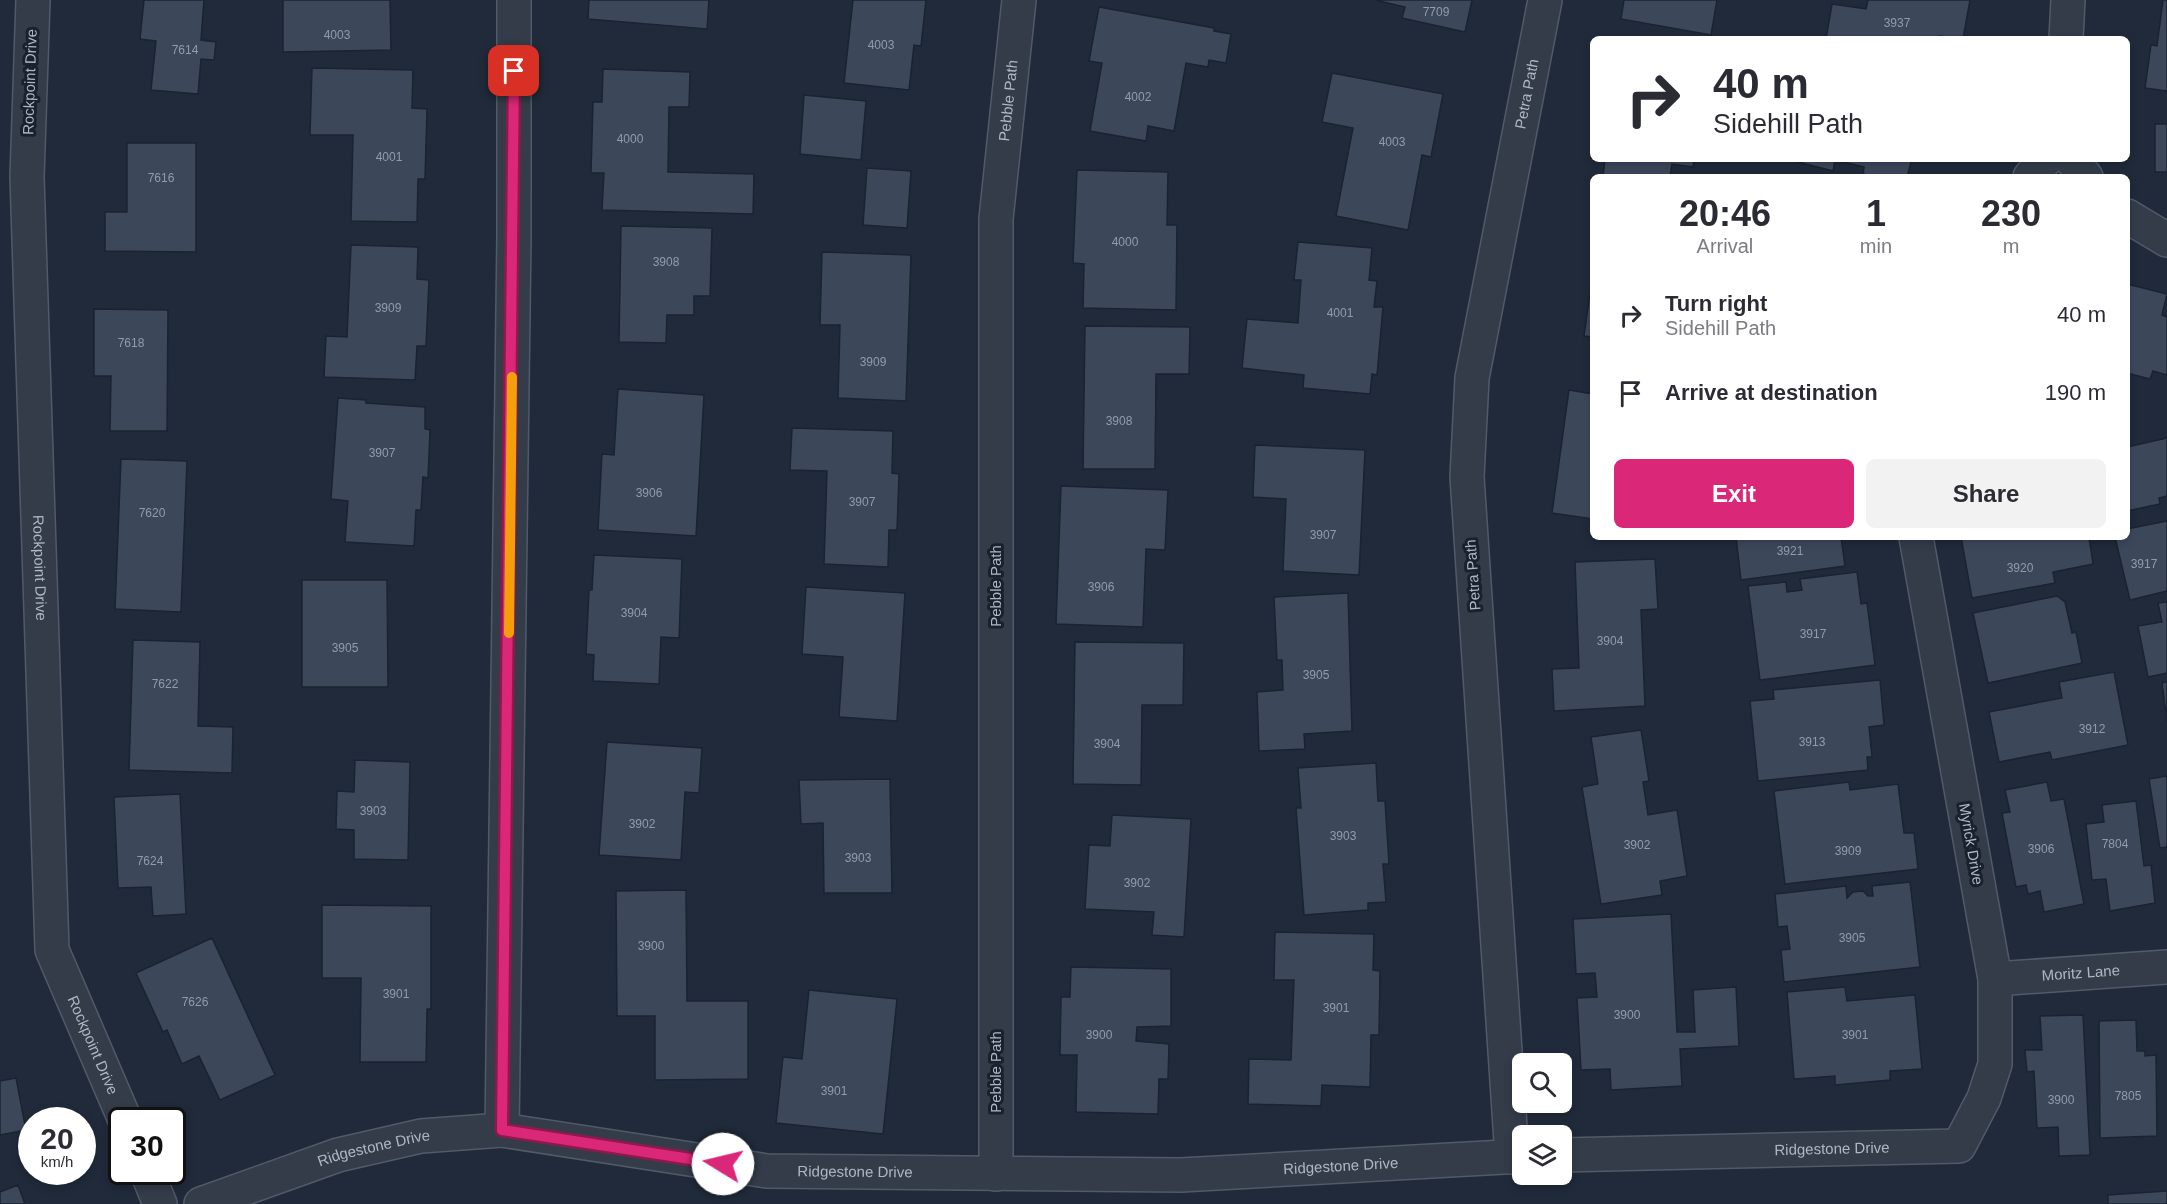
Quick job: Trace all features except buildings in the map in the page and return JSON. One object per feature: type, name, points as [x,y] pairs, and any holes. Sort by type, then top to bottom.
[{"type":"street","name":"Rockpoint Drive","points":[[33,0],[14,177],[52,950],[119,1107]]},
{"type":"street","points":[[502,1130],[514,0]]},
{"type":"street","name":"Pebble Path","points":[[996,1174],[996,219],[1019,0]]},
{"type":"street","name":"Petra Path","points":[[1515,1125],[1467,477],[1473,378],[1545,0]]},
{"type":"street","points":[[2066,36],[2068,0]]},
{"type":"street","points":[[2033,174],[2043,162]]},
{"type":"street","points":[[2074,162],[2084,174]]},
{"type":"street","points":[[2130,218],[2167,240]]},
{"type":"street","name":"Myrick Drive","points":[[1917,540],[1995,979],[1995,1064],[1984,1098],[1959,1146]]},
{"type":"street","name":"Moritz Lane","points":[[1995,979],[2167,967]]},
{"type":"street","name":"Ridgestone Drive","points":[[201,1204],[338,1155],[421,1136],[502,1130],[767,1171],[1181,1175],[1512,1156]]},
{"type":"street","name":"Ridgestone Drive","points":[[1572,1155],[1959,1146]]},
{"type":"street","points":[[152,1185],[160,1204]]},
{"type":"slow traffic","points":[[509,633],[512,377]]},
{"type":"route","points":[[514,71],[514,236],[502,1130],[723,1164]]}]
